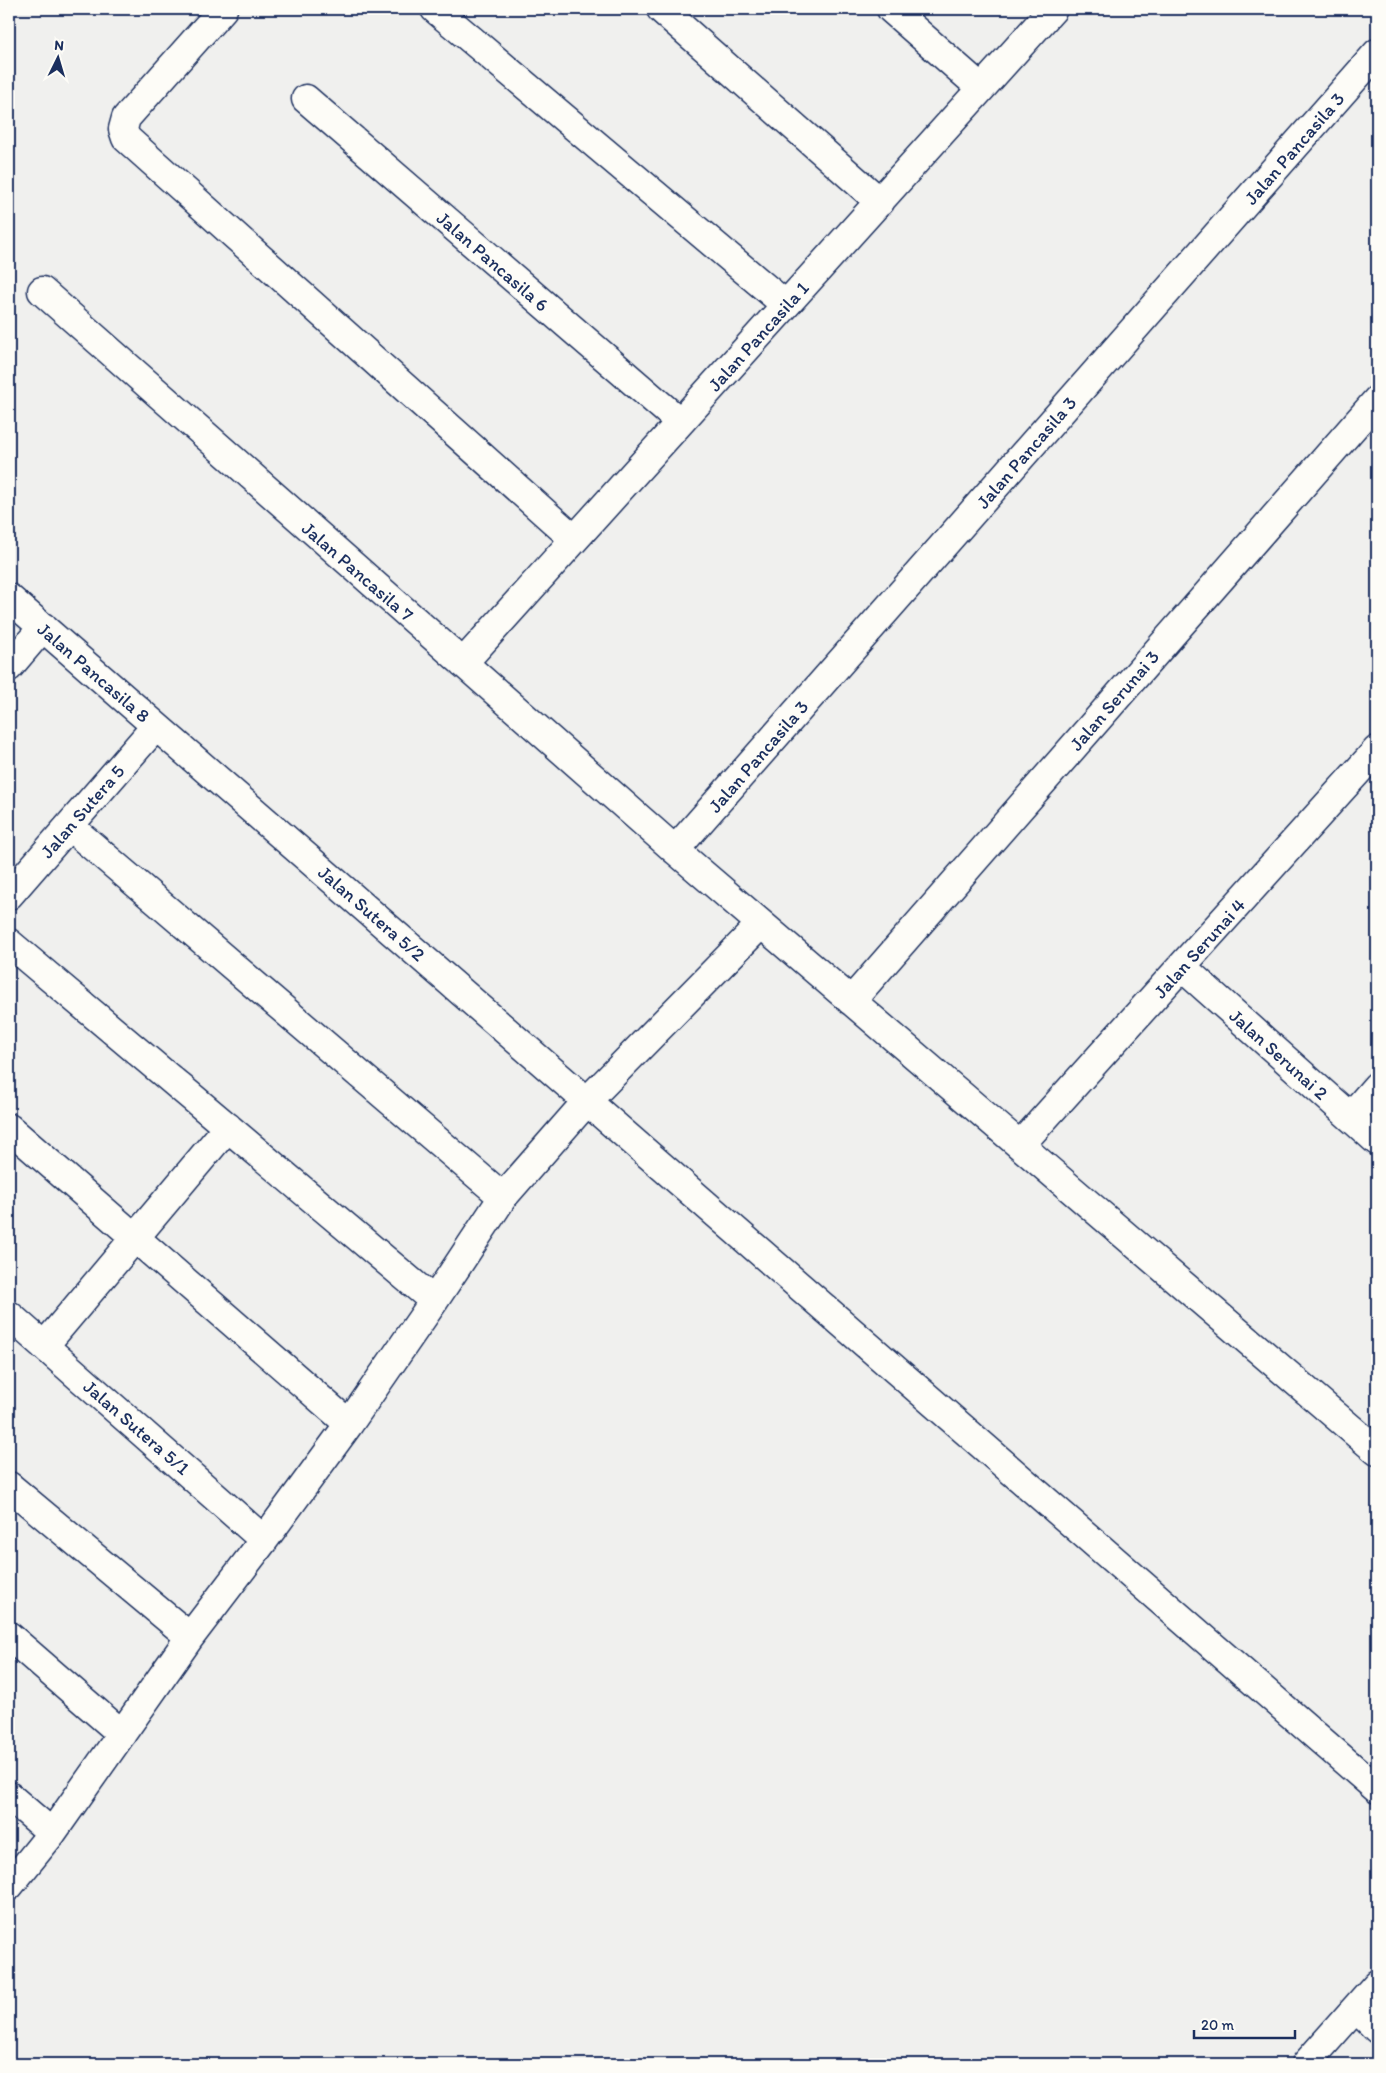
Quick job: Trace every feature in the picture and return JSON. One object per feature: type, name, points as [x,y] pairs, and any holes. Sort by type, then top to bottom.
[{"type":"street","points":[[223,9],[126,118],[122,128],[126,138],[574,539]]},
{"type":"street","points":[[435,9],[786,305]]},
{"type":"street","points":[[661,9],[880,202]]},
{"type":"street","points":[[891,9],[981,88]]},
{"type":"street","name":"Jalan Pancasila 1","points":[[463,663],[1053,9]]},
{"type":"street","name":"Jalan Pancasila 3","points":[[675,850],[1377,53]]},
{"type":"street","name":"Jalan Pancasila 6","points":[[306,100],[680,422]]},
{"type":"street","name":"Jalan Pancasila 7","points":[[42,291],[675,850],[1377,1451]]},
{"type":"street","name":"Jalan Serunai 3","points":[[851,1001],[1377,400]]},
{"type":"street","name":"Jalan Pancasila 8","points":[[9,598],[156,726]]},
{"type":"street","points":[[9,667],[42,627]]},
{"type":"street","name":"Jalan Sutera 5","points":[[9,895],[156,726]]},
{"type":"street","name":"Jalan Sutera 5/2","points":[[156,726],[588,1100],[1377,1789]]},
{"type":"street","name":"Jalan Serunai 4","points":[[1020,1145],[1377,750]]},
{"type":"street","points":[[70,826],[503,1197]]},
{"type":"street","points":[[9,1886],[52,1833],[190,1637],[349,1424],[503,1197],[588,1100],[761,924]]},
{"type":"street","points":[[9,943],[434,1301]]},
{"type":"street","name":"Jalan Serunai 2","points":[[1182,967],[1377,1141]]},
{"type":"street","points":[[1350,1117],[1377,1086]]},
{"type":"street","points":[[44,1346],[136,1239],[228,1127]]},
{"type":"street","points":[[9,1128],[349,1424]]},
{"type":"street","name":"Jalan Sutera 5/1","points":[[9,1315],[264,1540]]},
{"type":"street","points":[[9,1486],[190,1637]]},
{"type":"street","points":[[9,1636],[122,1734]]},
{"type":"street","points":[[9,1796],[52,1833]]},
{"type":"street","points":[[1306,2064],[1377,1984]]},
{"type":"street","points":[[1356,2008],[1377,2029]]}]
